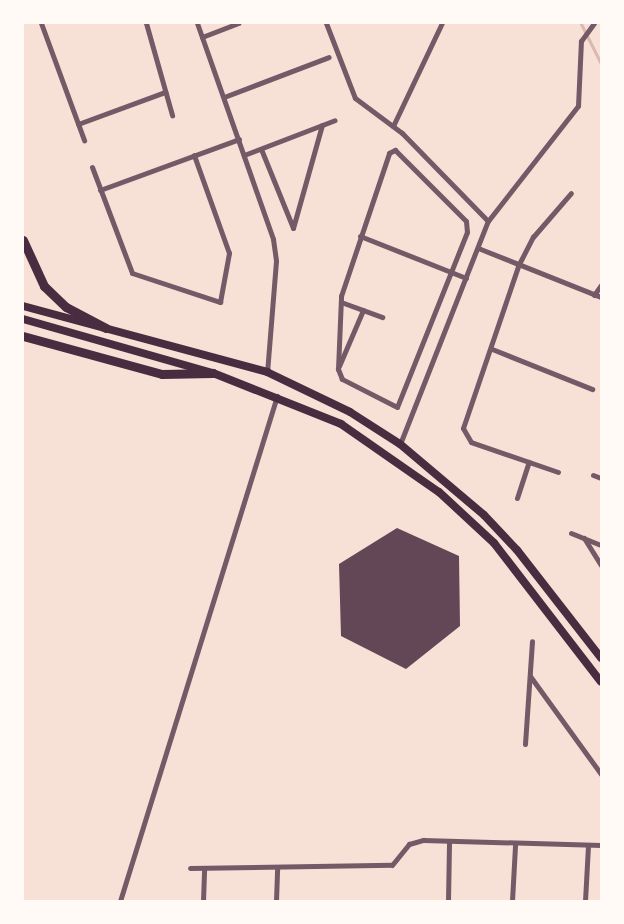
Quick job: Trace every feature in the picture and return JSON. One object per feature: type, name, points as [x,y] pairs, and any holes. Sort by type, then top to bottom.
[{"type":"highway","points":[[23,240],[33,270],[50,292],[66,307],[106,328]]},
{"type":"highway","points":[[23,335],[162,374],[213,373]]},
{"type":"main road","points":[[23,306],[267,372],[325,398],[400,444],[502,533],[601,658]]},
{"type":"main road","points":[[23,319],[213,373],[277,396],[341,424],[393,457],[494,543],[601,682]]},
{"type":"main road","points":[[393,457],[400,444]]},
{"type":"street","points":[[41,23],[84,139]]},
{"type":"street","points":[[144,23],[172,115]]},
{"type":"street","points":[[197,23],[275,250],[267,372]]},
{"type":"street","points":[[202,37],[238,23]]},
{"type":"street","points":[[326,23],[355,98],[393,127],[488,221]]},
{"type":"street","points":[[393,127],[442,23]]},
{"type":"street","points":[[400,444],[488,221],[573,116],[580,93],[581,41],[594,23]]},
{"type":"street","points":[[224,97],[329,57]]},
{"type":"street","points":[[78,124],[165,92]]},
{"type":"street","points":[[244,155],[335,120]]},
{"type":"street","points":[[261,149],[293,228],[322,125]]},
{"type":"street","points":[[100,190],[239,139]]},
{"type":"street","points":[[397,150],[466,221],[467,232],[450,270],[402,403],[392,407],[342,379],[338,369],[341,302],[360,236],[389,153],[397,150]]},
{"type":"street","points":[[92,167],[132,273],[222,302],[228,243],[194,155]]},
{"type":"street","points":[[558,472],[529,463],[464,435],[463,428],[518,266],[533,237],[571,193]]},
{"type":"street","points":[[360,236],[466,278]]},
{"type":"street","points":[[478,248],[598,296],[601,285]]},
{"type":"street","points":[[341,302],[382,317]]},
{"type":"street","points":[[338,369],[363,310]]},
{"type":"street","points":[[492,349],[592,389]]},
{"type":"street","points":[[120,901],[277,396]]},
{"type":"street","points":[[517,498],[529,463]]},
{"type":"street","points":[[593,475],[601,478]]},
{"type":"street","points":[[571,533],[601,545]]},
{"type":"street","points":[[584,538],[601,565]]},
{"type":"street","points":[[525,744],[532,641]]},
{"type":"street","points":[[530,676],[601,774]]},
{"type":"street","points":[[448,901],[449,841]]},
{"type":"street","points":[[190,868],[277,869],[393,865],[410,844],[449,841],[515,845],[601,845]]},
{"type":"street","points":[[512,901],[515,845]]},
{"type":"street","points":[[585,901],[588,846]]},
{"type":"street","points":[[203,901],[204,868]]},
{"type":"street","points":[[276,901],[277,869]]},
{"type":"building","points":[[397,528],[459,556],[460,626],[406,669],[341,636],[339,564]]},
{"type":"waterway","points":[[581,23],[601,63]]}]
